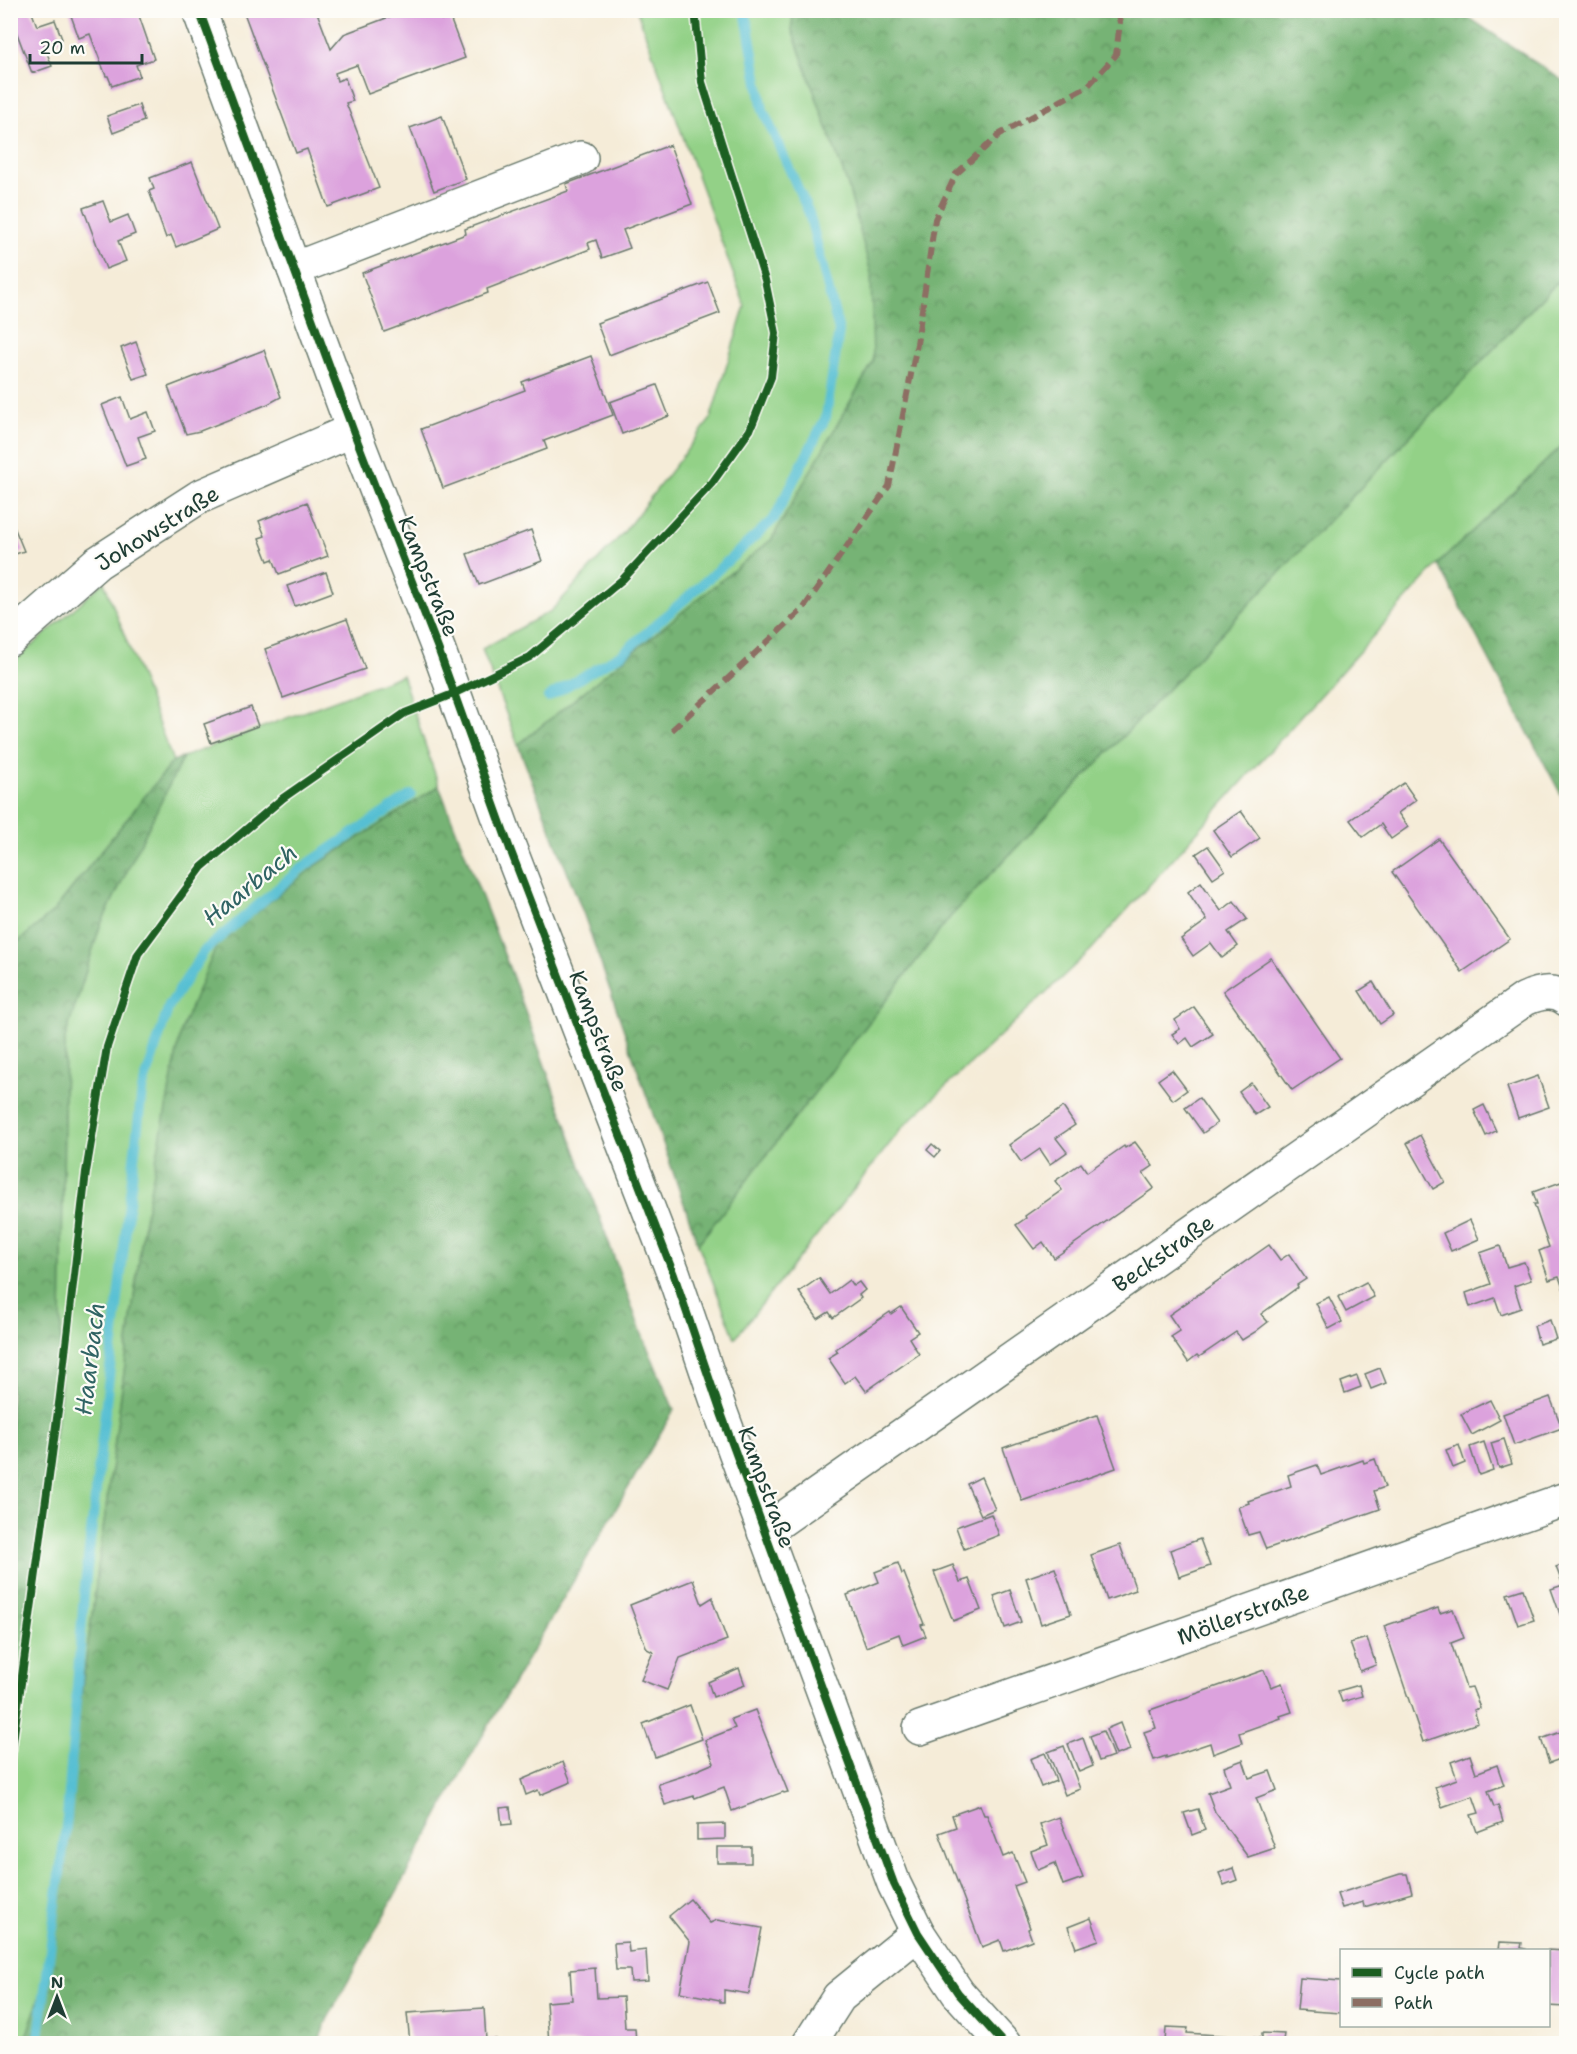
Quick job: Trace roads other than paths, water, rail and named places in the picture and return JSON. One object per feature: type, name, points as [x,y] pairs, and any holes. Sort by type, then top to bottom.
[{"type":"street","name":"Kampstraße","points":[[199,10],[353,430],[439,651],[510,849],[674,1275],[764,1532],[894,1884],[918,1933],[958,1993],[1004,2043]]},
{"type":"street","points":[[294,269],[581,158]]},
{"type":"street","name":"Johowstraße","points":[[10,639],[97,563],[199,497],[353,430]]},
{"type":"street","name":"Beckstraße","points":[[764,1532],[1525,999],[1543,992],[1562,995],[1566,999]]},
{"type":"street","name":"Möllerstraße","points":[[920,1728],[1566,1499]]},
{"type":"street","points":[[809,2043],[839,1996],[918,1933]]},
{"type":"waterway","points":[[548,697],[623,653],[774,519],[826,417],[839,331],[809,213],[763,110],[745,10]]},
{"type":"waterway","name":"Haarbach","points":[[38,2044],[67,1818],[84,1594],[142,1090],[169,1006],[205,950],[303,867],[411,795]]}]
